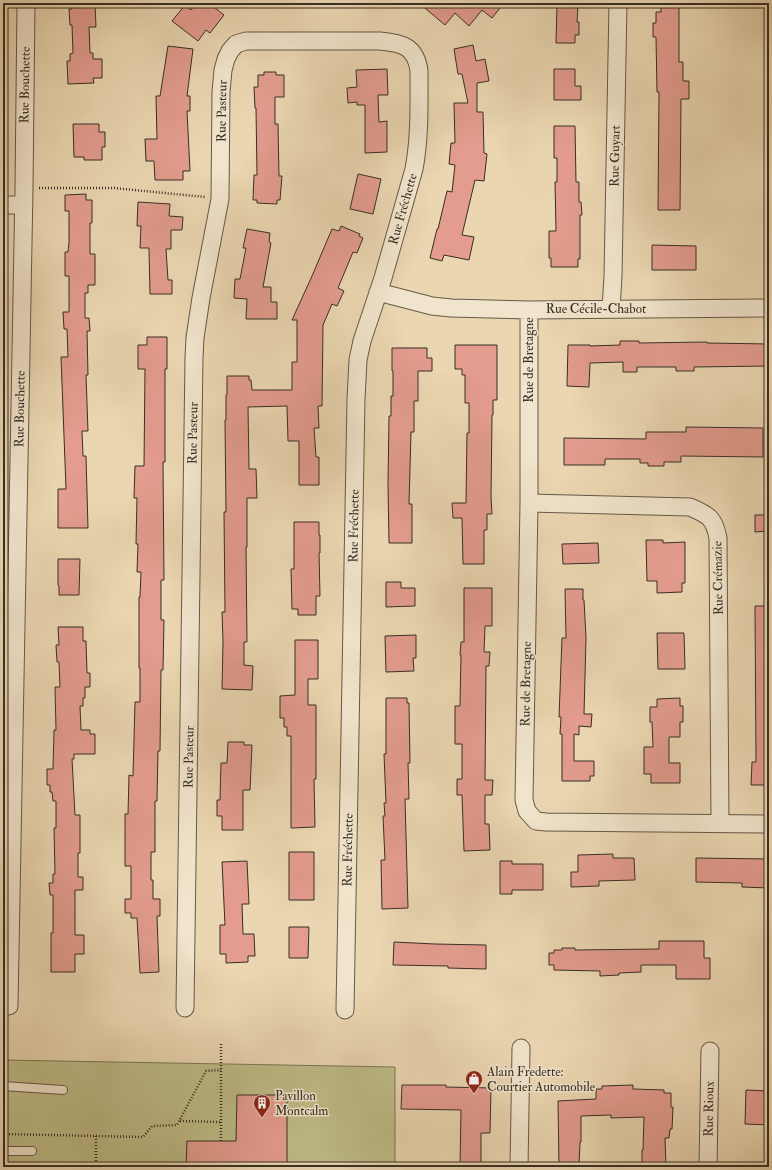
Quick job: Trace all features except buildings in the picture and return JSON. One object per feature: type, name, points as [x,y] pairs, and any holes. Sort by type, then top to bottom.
[{"type":"street","name":"Rue Bouchette","points":[[9,1006],[24,205],[26,3]]},
{"type":"street","name":"Rue Guyart","points":[[611,309],[618,3]]},
{"type":"street","name":"Rue Pasteur","points":[[185,1008],[194,358],[200,298],[220,199],[221,92],[223,70],[230,51],[236,44],[246,41],[396,42],[405,46],[414,53]]},
{"type":"street","name":"Rue Fréchette","points":[[345,1010],[356,376],[362,341],[391,249],[417,154],[419,71],[418,62],[414,53]]},
{"type":"street","points":[[3,205],[24,205]]},
{"type":"street","name":"Rue Cécile-Chabot","points":[[378,292],[432,306],[451,308],[529,310],[769,308]]},
{"type":"street","name":"Rue de Bretagne","points":[[529,310],[529,503],[524,800],[527,810],[536,821],[546,822],[769,824]]},
{"type":"street","name":"Rue Crémazie","points":[[529,503],[690,507],[706,514],[716,526],[718,538],[720,824]]},
{"type":"street","points":[[518,1167],[521,1048]]},
{"type":"street","name":"Rue Rioux","points":[[708,1167],[710,1051]]},
{"type":"lane","points":[[3,1086],[63,1090]]},
{"type":"lane","points":[[3,1151],[32,1152]]},
{"type":"path","points":[[24,188],[114,188],[220,199]]},
{"type":"path","points":[[221,1044],[221,1141]]},
{"type":"path","points":[[3,1134],[143,1137],[152,1126],[177,1125],[206,1071],[221,1070]]},
{"type":"path","points":[[180,1121],[221,1122]]},
{"type":"path","points":[[96,1136],[96,1167]]},
{"type":"shaded area","points":[[3,1060],[395,1067],[395,1167],[3,1167]]},
{"type":"place","name":"Alain Fredette: Courtier Automobile","points":[[474,1094]]},
{"type":"place","name":"Pavillon Montcalm","points":[[262,1118]]}]
